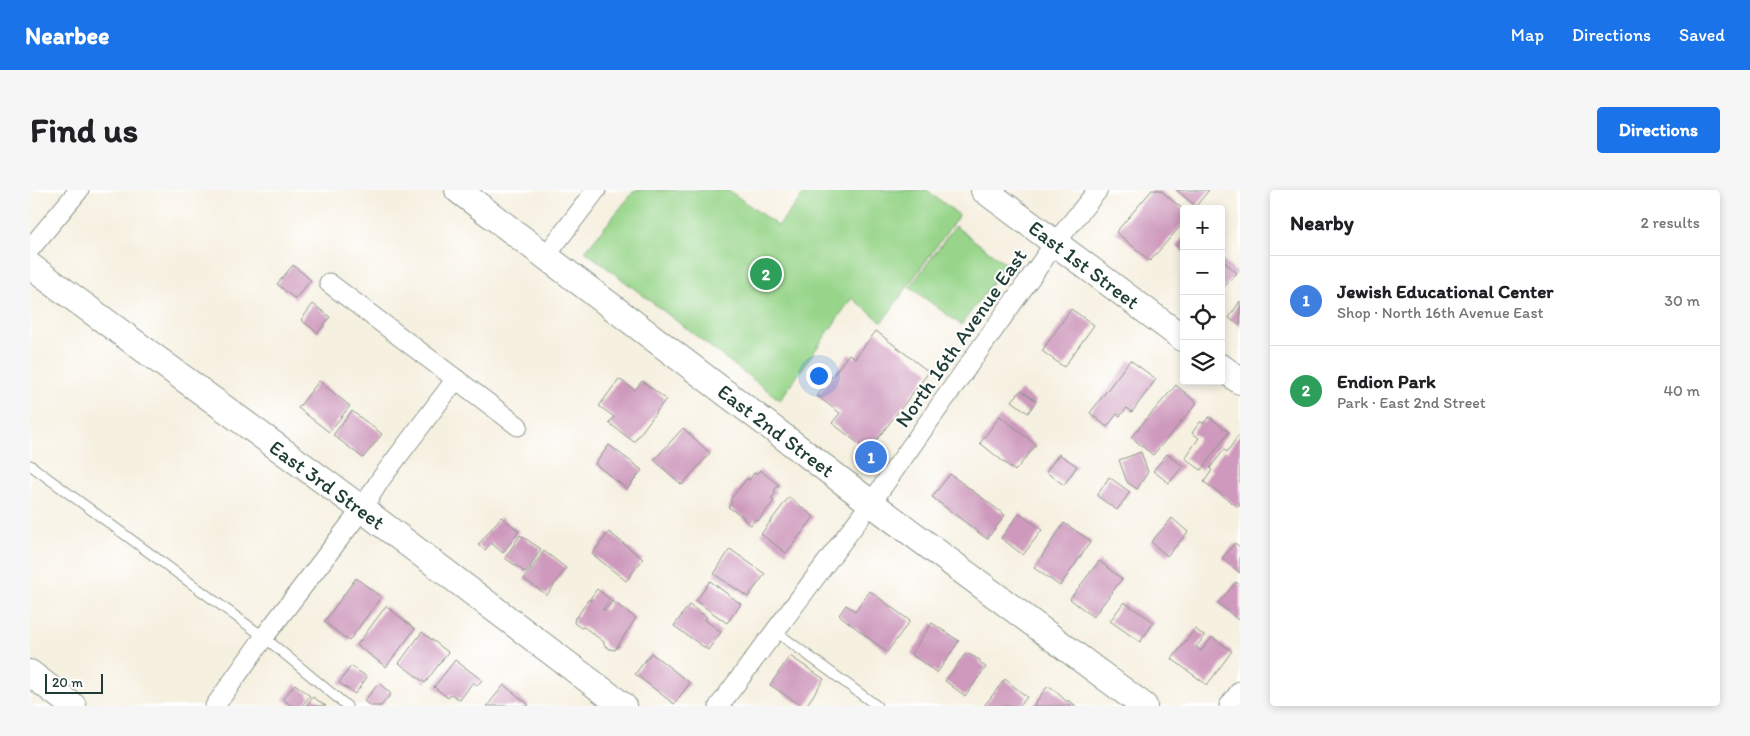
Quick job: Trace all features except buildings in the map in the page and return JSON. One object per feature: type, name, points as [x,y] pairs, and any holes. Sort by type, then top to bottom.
[{"type":"street","points":[[30,249],[79,190]]},
{"type":"street","name":"East 2nd Street","points":[[458,190],[871,503],[1144,706]]},
{"type":"street","points":[[545,257],[596,190]]},
{"type":"street","name":"East 1st Street","points":[[984,190],[1180,336]]},
{"type":"street","name":"North 16th Avenue East","points":[[719,706],[871,503],[1055,243],[1098,190]]},
{"type":"street","name":"East 3rd Street","points":[[30,266],[362,509],[623,706]]},
{"type":"street","points":[[329,283],[518,426]]},
{"type":"street","points":[[1225,371],[1240,382]]},
{"type":"street","points":[[215,706],[456,379]]},
{"type":"street","points":[[30,673],[73,706]]},
{"type":"street","points":[[1229,706],[1240,691]]},
{"type":"lane","points":[[30,466],[264,637],[347,706]]},
{"type":"lane","points":[[775,631],[877,706]]},
{"type":"green space","points":[[635,190],[728,190],[778,226],[807,190],[927,190],[959,215],[882,322],[852,298],[780,400],[585,251]]},
{"type":"green space","points":[[955,226],[1006,264],[961,325],[910,287]]},
{"type":"place","name":"Endion Park","points":[[766,274]]},
{"type":"place","name":"Jewish Educational Center","points":[[871,457]]}]
